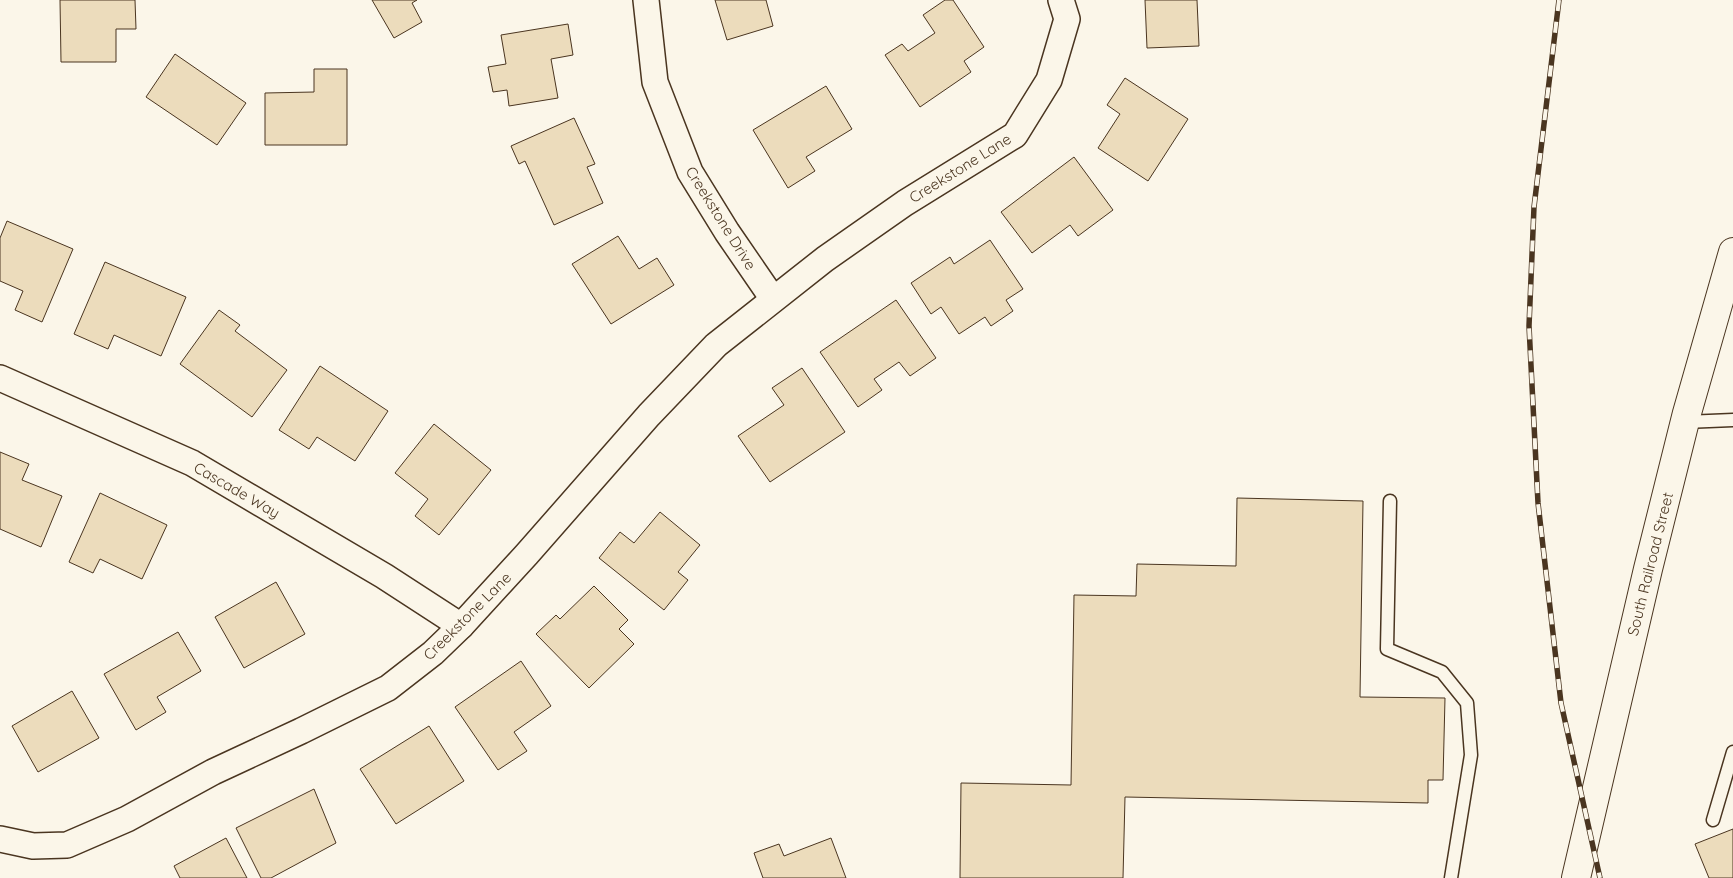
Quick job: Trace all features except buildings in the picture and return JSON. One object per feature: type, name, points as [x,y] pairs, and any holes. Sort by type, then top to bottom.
[{"type":"street","name":"Creekstone Drive","points":[[646,0],[655,82],[690,172],[727,232],[773,299]]},
{"type":"street","name":"Creekstone Lane","points":[[0,839],[33,846],[68,845],[127,819],[213,772],[301,732],[388,688],[433,653],[461,626],[527,554],[649,414],[716,345],[835,252],[905,203],[1015,135],[1049,80],[1066,19],[1061,0]]},
{"type":"street","name":"South Railroad Street","points":[[1576,878],[1648,569],[1685,422],[1733,252]]},
{"type":"street","name":"Cascade Way","points":[[0,378],[192,463],[384,576],[461,626]]},
{"type":"lane","points":[[1685,422],[1733,420]]},
{"type":"lane","points":[[1390,501],[1387,649],[1442,672],[1467,703],[1471,755],[1451,878]]},
{"type":"lane","points":[[1714,820],[1733,752]]},
{"type":"railway","points":[[1559,0],[1534,207],[1529,326],[1538,503],[1561,703],[1600,878]]}]
